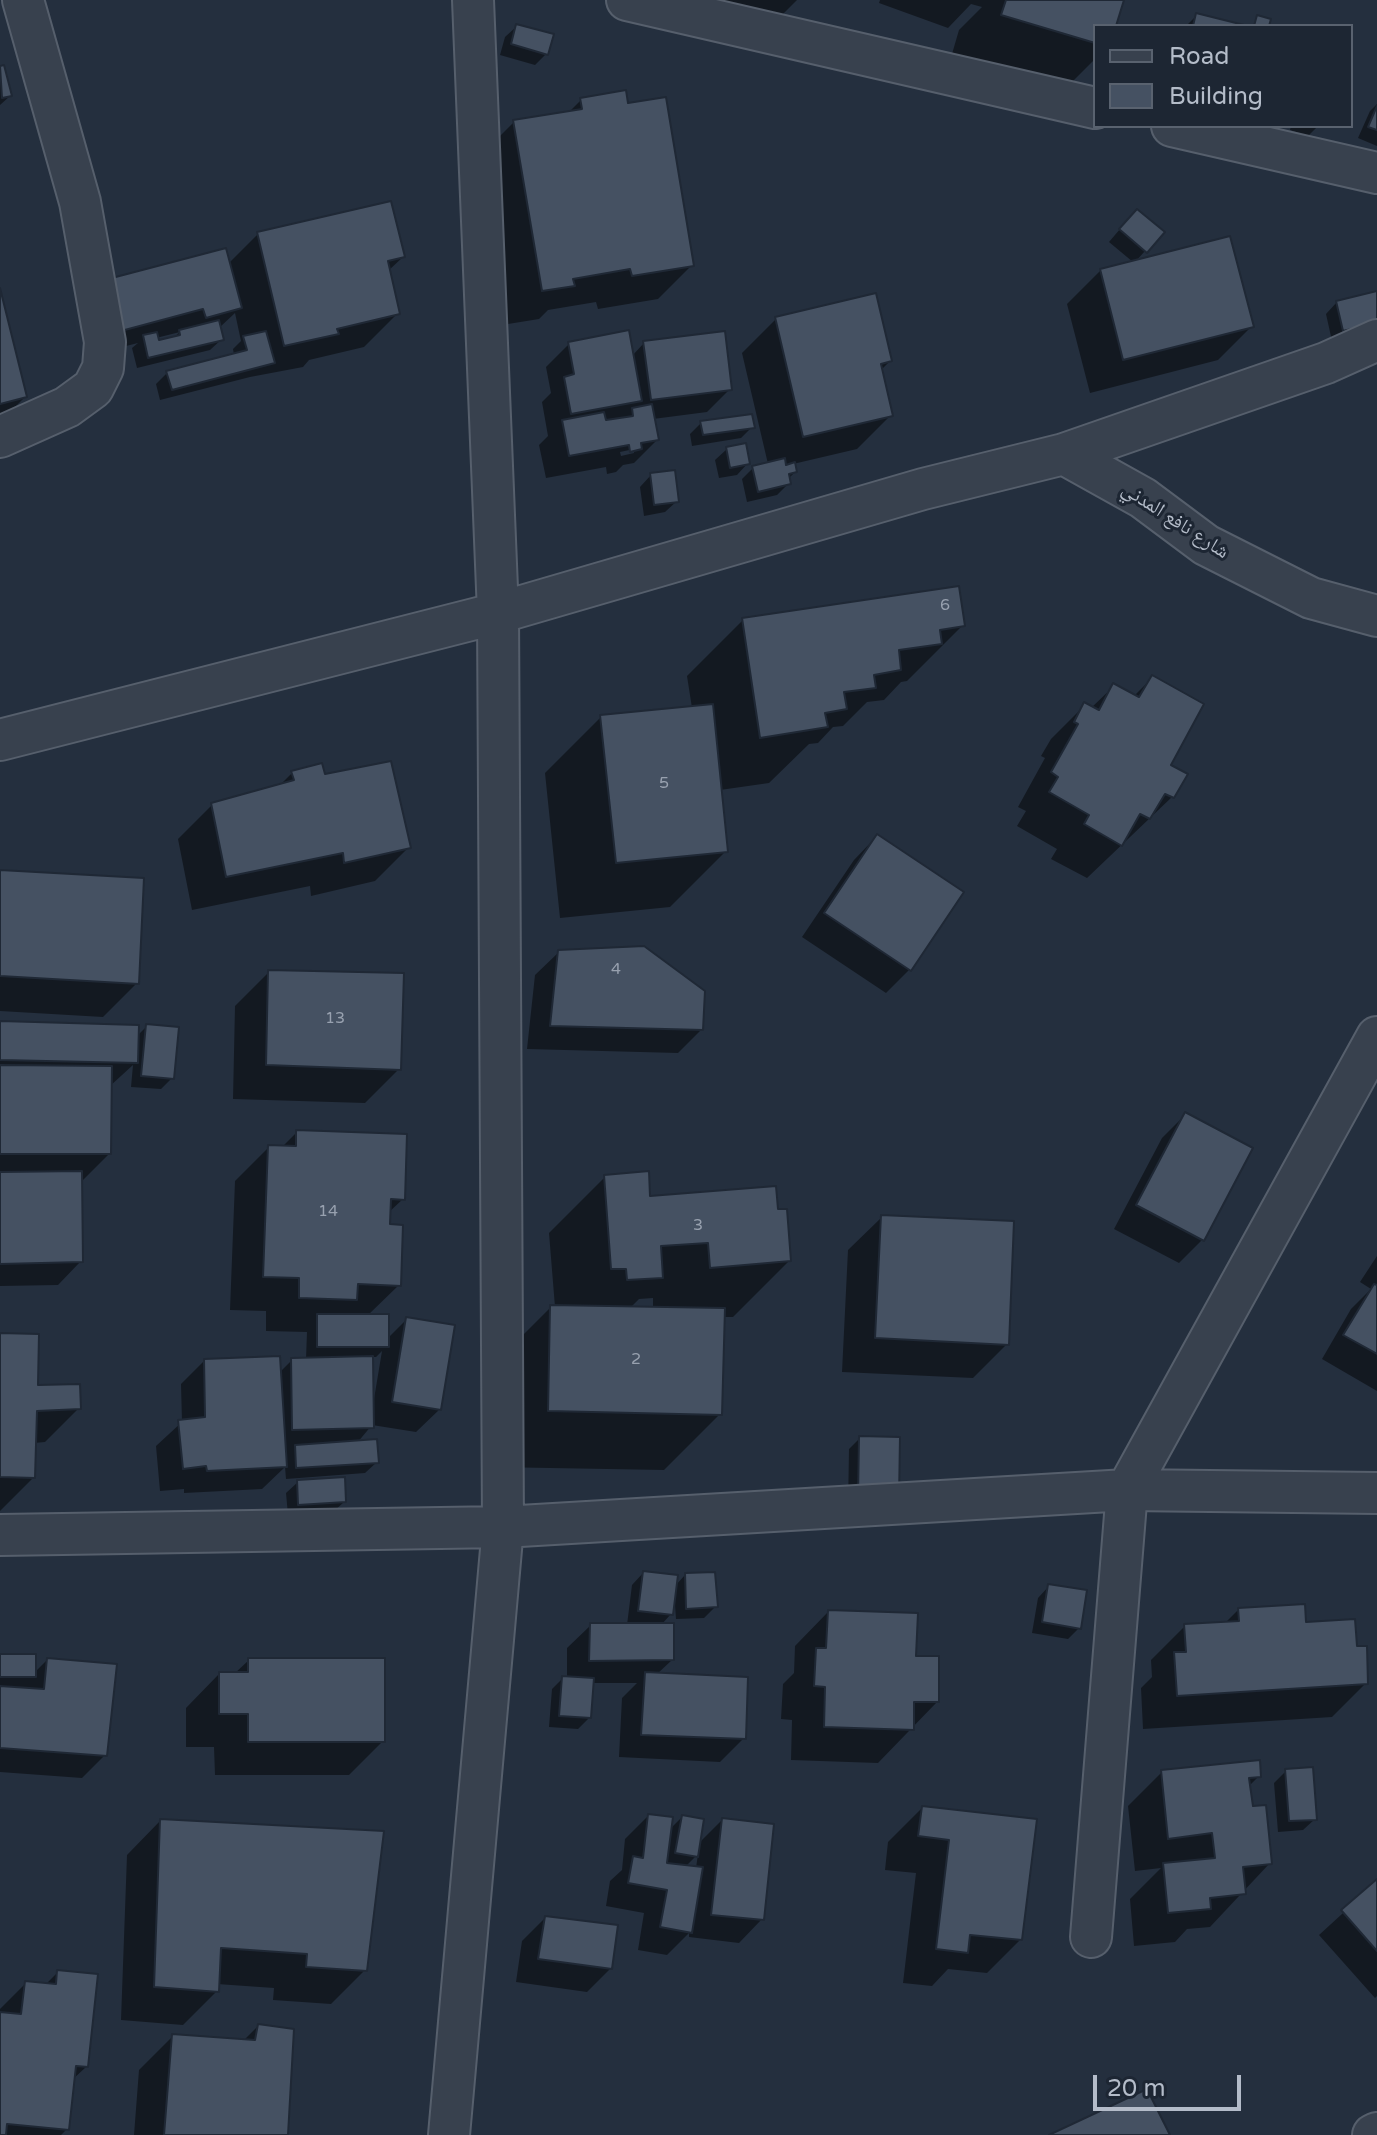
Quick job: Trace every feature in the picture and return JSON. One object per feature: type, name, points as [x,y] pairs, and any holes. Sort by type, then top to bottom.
[{"type":"street","points":[[0,437],[67,407],[93,388],[103,368],[105,342],[80,202],[23,0]]},
{"type":"street","points":[[449,2135],[503,1527],[498,613],[473,0]]},
{"type":"street","points":[[627,0],[1093,108]]},
{"type":"street","points":[[1181,128],[1377,173]]},
{"type":"street","points":[[0,740],[498,613],[923,489],[1064,454],[1326,363],[1377,340]]},
{"type":"street","name":"شارع نافع المدني","points":[[1064,454],[1143,498],[1206,545],[1311,598],[1377,616]]},
{"type":"street","points":[[1091,1937],[1127,1490],[1377,1037]]},
{"type":"street","points":[[0,1535],[503,1527],[1127,1490],[1377,1493]]},
{"type":"building","points":[[1006,0],[1124,0],[1117,24],[1093,24],[1093,42],[1001,15]]},
{"type":"building","points":[[1196,13],[1240,24],[1193,24]]},
{"type":"building","points":[[1257,15],[1271,19],[1270,24],[1255,24]]},
{"type":"building","points":[[516,24],[554,34],[548,55],[511,44]]},
{"type":"building","points":[[4,65],[12,96],[2,98],[0,66]]},
{"type":"building","points":[[626,90],[628,103],[666,97],[694,266],[632,276],[630,269],[573,279],[575,286],[542,291],[513,120],[582,109],[580,98]]},
{"type":"building","points":[[1377,106],[1377,130],[1368,127]]},
{"type":"building","points":[[391,201],[405,257],[388,261],[400,314],[337,329],[339,334],[284,346],[257,232]]},
{"type":"building","points":[[1137,209],[1165,232],[1147,253],[1119,229]]},
{"type":"building","points":[[1230,236],[1254,327],[1123,360],[1100,269]]},
{"type":"building","points":[[226,248],[242,308],[206,318],[203,309],[121,331],[108,279]]},
{"type":"building","points":[[0,288],[27,397],[0,404]]},
{"type":"building","points":[[1377,291],[1377,323],[1343,331],[1336,301]]},
{"type":"building","points":[[876,293],[892,361],[881,364],[893,416],[803,437],[775,317]]},
{"type":"building","points":[[219,320],[224,340],[148,358],[143,335],[157,332],[159,340],[180,335],[179,330]]},
{"type":"building","points":[[629,330],[642,401],[571,414],[564,377],[574,374],[568,342]]},
{"type":"building","points":[[266,331],[275,363],[172,390],[166,371],[247,350],[243,336]]},
{"type":"building","points":[[725,331],[732,390],[651,400],[643,341]]},
{"type":"building","points":[[652,404],[659,440],[641,443],[642,449],[630,452],[629,445],[569,456],[562,420],[604,412],[606,420],[633,416],[632,408]]},
{"type":"building","points":[[752,414],[755,428],[703,435],[700,421]]},
{"type":"building","points":[[746,443],[750,464],[730,468],[726,447]]},
{"type":"building","points":[[785,458],[786,465],[795,462],[797,472],[789,474],[791,484],[758,492],[752,466]]},
{"type":"building","points":[[675,470],[679,502],[654,505],[650,473]]},
{"type":"building","points":[[959,586],[965,626],[940,630],[942,644],[899,650],[901,670],[874,675],[876,688],[844,692],[847,709],[825,713],[828,727],[760,738],[742,618]]},
{"type":"building","points":[[1152,675],[1204,704],[1171,765],[1188,774],[1174,798],[1165,794],[1150,819],[1140,814],[1122,846],[1084,824],[1089,815],[1049,792],[1058,777],[1051,772],[1078,724],[1074,722],[1084,702],[1099,710],[1113,683],[1139,697]]},
{"type":"building","points":[[713,704],[728,852],[616,863],[600,715]]},
{"type":"building","points":[[391,761],[411,848],[344,863],[343,853],[226,877],[211,803],[294,780],[291,771],[322,763],[325,774]]},
{"type":"building","points":[[877,834],[964,892],[911,971],[824,913]]},
{"type":"building","points":[[0,870],[144,878],[139,984],[0,976]]},
{"type":"building","points":[[644,946],[705,991],[703,1030],[550,1026],[558,950]]},
{"type":"building","points":[[268,970],[404,973],[401,1070],[266,1065]]},
{"type":"building","points":[[0,1021],[139,1025],[138,1063],[0,1060]]},
{"type":"building","points":[[146,1024],[179,1027],[174,1079],[141,1076]]},
{"type":"building","points":[[0,1065],[112,1066],[111,1154],[0,1154]]},
{"type":"building","points":[[1185,1112],[1253,1148],[1204,1241],[1136,1205]]},
{"type":"building","points":[[296,1130],[407,1134],[405,1200],[391,1199],[390,1224],[403,1225],[401,1286],[358,1284],[357,1300],[299,1298],[299,1278],[263,1277],[268,1145],[296,1146]]},
{"type":"building","points":[[82,1171],[83,1262],[0,1264],[0,1172]]},
{"type":"building","points":[[649,1171],[650,1196],[776,1186],[778,1209],[787,1209],[791,1261],[710,1268],[708,1243],[661,1246],[663,1278],[627,1280],[626,1269],[611,1269],[604,1175]]},
{"type":"building","points":[[881,1215],[1014,1221],[1009,1345],[875,1338]]},
{"type":"building","points":[[1374,1284],[1377,1285],[1377,1354],[1343,1335]]},
{"type":"building","points":[[550,1305],[725,1308],[722,1415],[548,1411]]},
{"type":"building","points":[[317,1314],[389,1314],[389,1347],[317,1347]]},
{"type":"building","points":[[406,1317],[455,1325],[441,1410],[392,1402]]},
{"type":"building","points":[[0,1333],[39,1334],[38,1385],[80,1384],[81,1409],[37,1411],[35,1478],[0,1477]]},
{"type":"building","points":[[280,1356],[287,1467],[207,1471],[206,1466],[183,1469],[178,1420],[205,1417],[204,1359]]},
{"type":"building","points":[[373,1356],[374,1428],[292,1430],[291,1358]]},
{"type":"building","points":[[859,1436],[900,1437],[899,1500],[858,1498]]},
{"type":"building","points":[[377,1439],[379,1463],[296,1468],[295,1445]]},
{"type":"building","points":[[345,1477],[346,1502],[298,1505],[297,1480]]},
{"type":"building","points":[[643,1571],[678,1575],[673,1615],[638,1611]]},
{"type":"building","points":[[715,1572],[718,1607],[686,1609],[685,1573]]},
{"type":"building","points":[[1048,1584],[1087,1590],[1081,1629],[1042,1622]]},
{"type":"building","points":[[1305,1604],[1306,1622],[1355,1619],[1357,1646],[1367,1646],[1368,1684],[1177,1696],[1174,1652],[1186,1652],[1184,1624],[1239,1621],[1238,1608]]},
{"type":"building","points":[[828,1610],[918,1613],[916,1656],[939,1656],[939,1702],[914,1702],[914,1730],[824,1727],[825,1687],[814,1686],[816,1648],[826,1648]]},
{"type":"building","points":[[590,1623],[674,1623],[674,1660],[589,1661]]},
{"type":"building","points":[[0,1654],[36,1654],[36,1677],[0,1677]]},
{"type":"building","points":[[47,1658],[117,1664],[107,1756],[0,1748],[0,1686],[44,1689]]},
{"type":"building","points":[[248,1658],[385,1658],[385,1742],[248,1742],[248,1714],[219,1714],[219,1672],[248,1672]]},
{"type":"building","points":[[645,1672],[748,1677],[746,1739],[641,1735]]},
{"type":"building","points":[[562,1676],[594,1678],[591,1718],[559,1716]]},
{"type":"building","points":[[1260,1760],[1261,1777],[1249,1778],[1253,1806],[1266,1805],[1272,1864],[1243,1867],[1246,1894],[1210,1898],[1211,1909],[1168,1913],[1163,1863],[1215,1858],[1212,1833],[1168,1839],[1161,1770]]},
{"type":"building","points":[[1313,1767],[1317,1820],[1289,1821],[1285,1769]]},
{"type":"building","points":[[922,1806],[1037,1819],[1022,1940],[970,1935],[968,1953],[936,1949],[949,1840],[918,1836]]},
{"type":"building","points":[[648,1814],[673,1817],[667,1863],[703,1867],[692,1933],[660,1927],[667,1890],[628,1883],[633,1856],[643,1858]]},
{"type":"building","points":[[682,1815],[704,1819],[698,1857],[675,1853]]},
{"type":"building","points":[[722,1818],[774,1824],[764,1920],[711,1915]]},
{"type":"building","points":[[160,1819],[384,1831],[367,1971],[306,1967],[307,1954],[221,1948],[219,1992],[154,1987]]},
{"type":"building","points":[[1377,1879],[1377,1951],[1341,1910]]},
{"type":"building","points":[[545,1916],[618,1925],[612,1969],[538,1959]]},
{"type":"building","points":[[57,1970],[98,1974],[88,2067],[76,2066],[69,2130],[7,2124],[6,2135],[0,2135],[0,2012],[21,2014],[25,1981],[56,1984]]},
{"type":"building","points":[[258,2024],[294,2029],[288,2135],[164,2135],[172,2034],[255,2040]]},
{"type":"building","points":[[1147,2089],[1170,2135],[1049,2135]]}]
